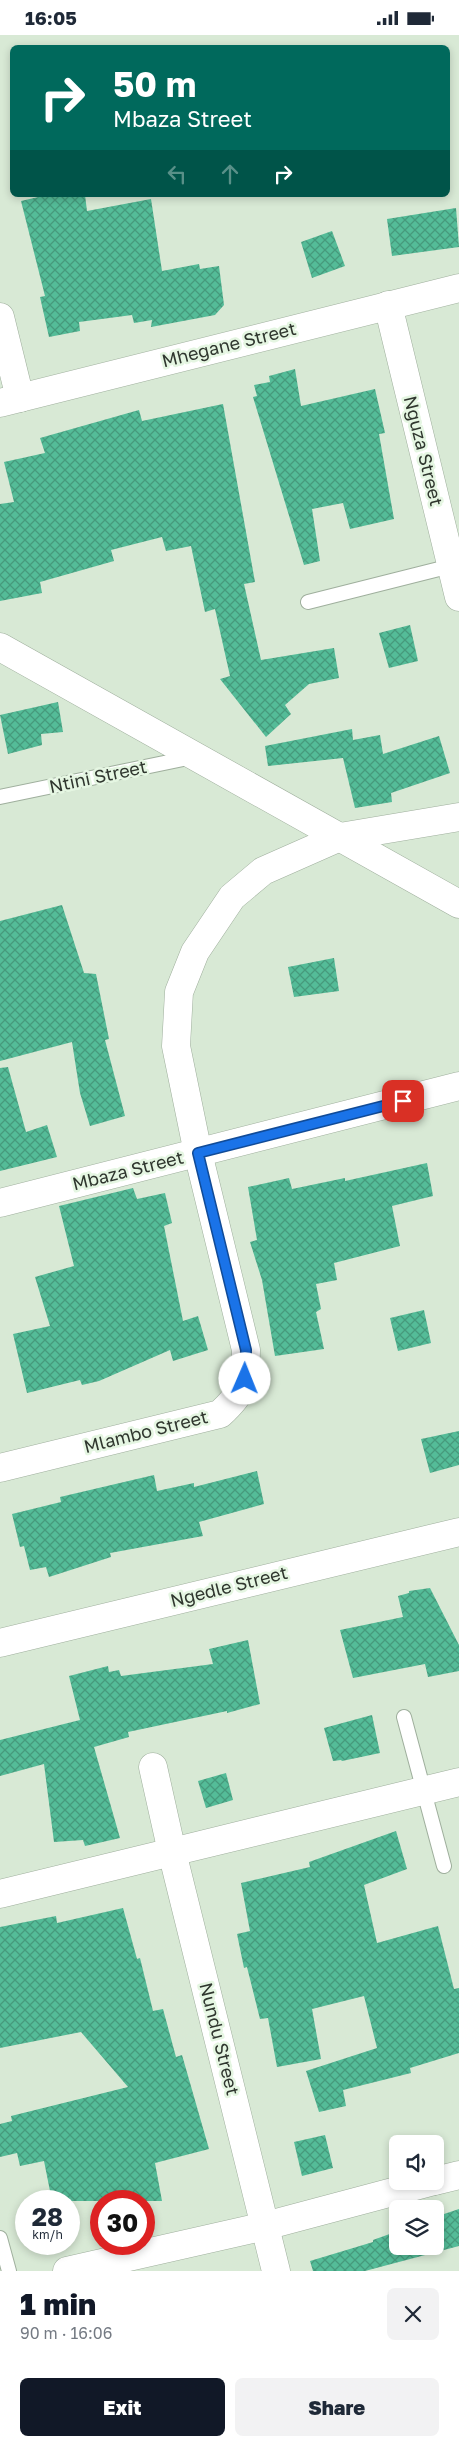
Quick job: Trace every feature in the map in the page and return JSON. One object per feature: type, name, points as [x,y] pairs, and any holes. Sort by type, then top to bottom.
[{"type":"street","name":"Mhegane Street","points":[[10,400],[459,288]]},
{"type":"street","name":"Nguza Street","points":[[388,305],[459,597]]},
{"type":"street","points":[[0,317],[10,400]]},
{"type":"street","points":[[0,647],[459,904]]},
{"type":"street","name":"Mlambo Street","points":[[0,1468],[220,1414],[237,1398],[245,1379],[246,1350],[198,1153],[176,1046],[179,991],[195,952],[232,897],[263,871],[340,837],[459,817]]},
{"type":"street","name":"Mbaza Street","points":[[0,1203],[459,1087]]},
{"type":"street","name":"Ngedle Street","points":[[0,1643],[459,1532]]},
{"type":"street","name":"Nundu Street","points":[[153,1767],[172,1852],[276,2271]]},
{"type":"street","points":[[0,1894],[459,1782]]},
{"type":"street","points":[[444,2179],[459,2175]]},
{"type":"street","points":[[68,2271],[265,2226],[400,2190]]},
{"type":"lane","points":[[308,602],[451,566]]},
{"type":"lane","name":"Ntini Street","points":[[0,797],[196,756]]},
{"type":"lane","points":[[404,1717],[444,1866]]},
{"type":"lane","points":[[0,2238],[9,2271]]},
{"type":"building","points":[[38,197],[85,197],[87,211],[151,199],[162,271],[199,264],[200,269],[219,266],[224,305],[215,315],[151,327],[152,320],[134,323],[132,315],[79,322],[80,331],[49,337],[40,297],[45,296],[21,201]]},
{"type":"building","points":[[456,208],[459,247],[392,256],[387,219]]},
{"type":"building","points":[[332,231],[345,266],[312,278],[301,242]]},
{"type":"building","points":[[295,369],[301,406],[375,389],[385,433],[379,434],[394,519],[350,529],[343,503],[312,509],[320,561],[304,565],[253,397],[257,396],[254,385],[270,382],[269,376]]},
{"type":"building","points":[[223,404],[255,582],[244,584],[261,660],[334,648],[339,678],[309,684],[285,705],[291,714],[266,737],[220,679],[230,676],[215,609],[205,612],[191,546],[166,551],[162,537],[111,550],[114,561],[40,582],[42,593],[0,601],[0,504],[14,502],[4,462],[45,453],[40,438],[139,410],[142,421]]},
{"type":"building","points":[[410,625],[418,661],[389,668],[379,633]]},
{"type":"building","points":[[58,702],[63,732],[41,734],[42,745],[8,754],[0,715]]},
{"type":"building","points":[[352,729],[353,740],[380,735],[383,754],[439,736],[450,773],[391,793],[392,802],[355,808],[343,758],[268,766],[265,746]]},
{"type":"building","points":[[62,905],[84,973],[96,974],[109,1039],[105,1040],[125,1116],[90,1126],[80,1093],[72,1042],[0,1061],[0,921]]},
{"type":"building","points":[[334,958],[339,991],[294,997],[288,967]]},
{"type":"building","points":[[8,1067],[26,1132],[47,1125],[57,1157],[0,1171],[0,1068]]},
{"type":"building","points":[[427,1163],[433,1196],[392,1206],[400,1246],[334,1263],[337,1280],[316,1284],[321,1309],[316,1312],[324,1349],[275,1356],[262,1280],[250,1242],[257,1240],[248,1187],[289,1178],[292,1189],[345,1178],[345,1181]]},
{"type":"building","points":[[133,1188],[137,1199],[165,1193],[172,1223],[164,1226],[183,1321],[198,1316],[208,1350],[173,1361],[170,1350],[99,1381],[82,1385],[80,1380],[27,1393],[13,1334],[50,1326],[35,1277],[74,1266],[59,1206]]},
{"type":"building","points":[[424,1310],[431,1343],[398,1351],[390,1318]]},
{"type":"building","points":[[459,1431],[459,1465],[430,1473],[421,1439]]},
{"type":"building","points":[[257,1471],[264,1504],[199,1522],[203,1536],[110,1553],[111,1557],[49,1577],[46,1567],[30,1570],[24,1546],[20,1547],[12,1514],[61,1502],[60,1497],[154,1475],[157,1491],[194,1483],[194,1487]]},
{"type":"building","points":[[430,1588],[459,1645],[459,1671],[428,1677],[425,1664],[353,1678],[340,1630],[403,1617],[398,1596],[409,1593],[409,1591]]},
{"type":"building","points":[[248,1640],[260,1704],[227,1713],[227,1711],[128,1732],[129,1737],[94,1747],[120,1838],[85,1846],[83,1840],[54,1842],[44,1764],[0,1776],[0,1740],[80,1720],[69,1676],[108,1666],[109,1672],[119,1670],[121,1676],[213,1664],[209,1649]]},
{"type":"building","points":[[372,1715],[380,1753],[342,1761],[333,1761],[324,1728]]},
{"type":"building","points":[[226,1773],[233,1800],[206,1808],[198,1781]]},
{"type":"building","points":[[396,1831],[407,1869],[364,1885],[377,1943],[438,1926],[454,1989],[459,1988],[459,2053],[410,2068],[411,2073],[343,2090],[346,2106],[319,2112],[306,2071],[377,2048],[364,1996],[312,2009],[321,2059],[277,2067],[268,2018],[260,2019],[247,1967],[244,1968],[237,1934],[250,1931],[241,1883],[310,1867],[309,1862]]},
{"type":"building","points":[[123,1908],[137,1959],[140,1958],[153,2011],[163,2009],[176,2057],[182,2055],[209,2149],[155,2163],[162,2201],[155,2201],[155,2190],[90,2190],[90,2201],[80,2201],[80,2190],[50,2190],[44,2161],[20,2166],[17,2153],[0,2157],[0,2124],[12,2121],[11,2116],[128,2087],[81,2032],[0,2048],[0,1927],[56,1916],[57,1923]]},
{"type":"building","points":[[325,2135],[333,2168],[302,2176],[294,2142]]},
{"type":"building","points":[[459,2209],[459,2246],[444,2250],[444,2214]]},
{"type":"building","points":[[389,2234],[389,2255],[425,2255],[365,2271],[313,2271],[310,2261],[373,2242],[373,2240]]},
{"type":"route","points":[[245,1379],[246,1350],[198,1153],[403,1101]]}]
